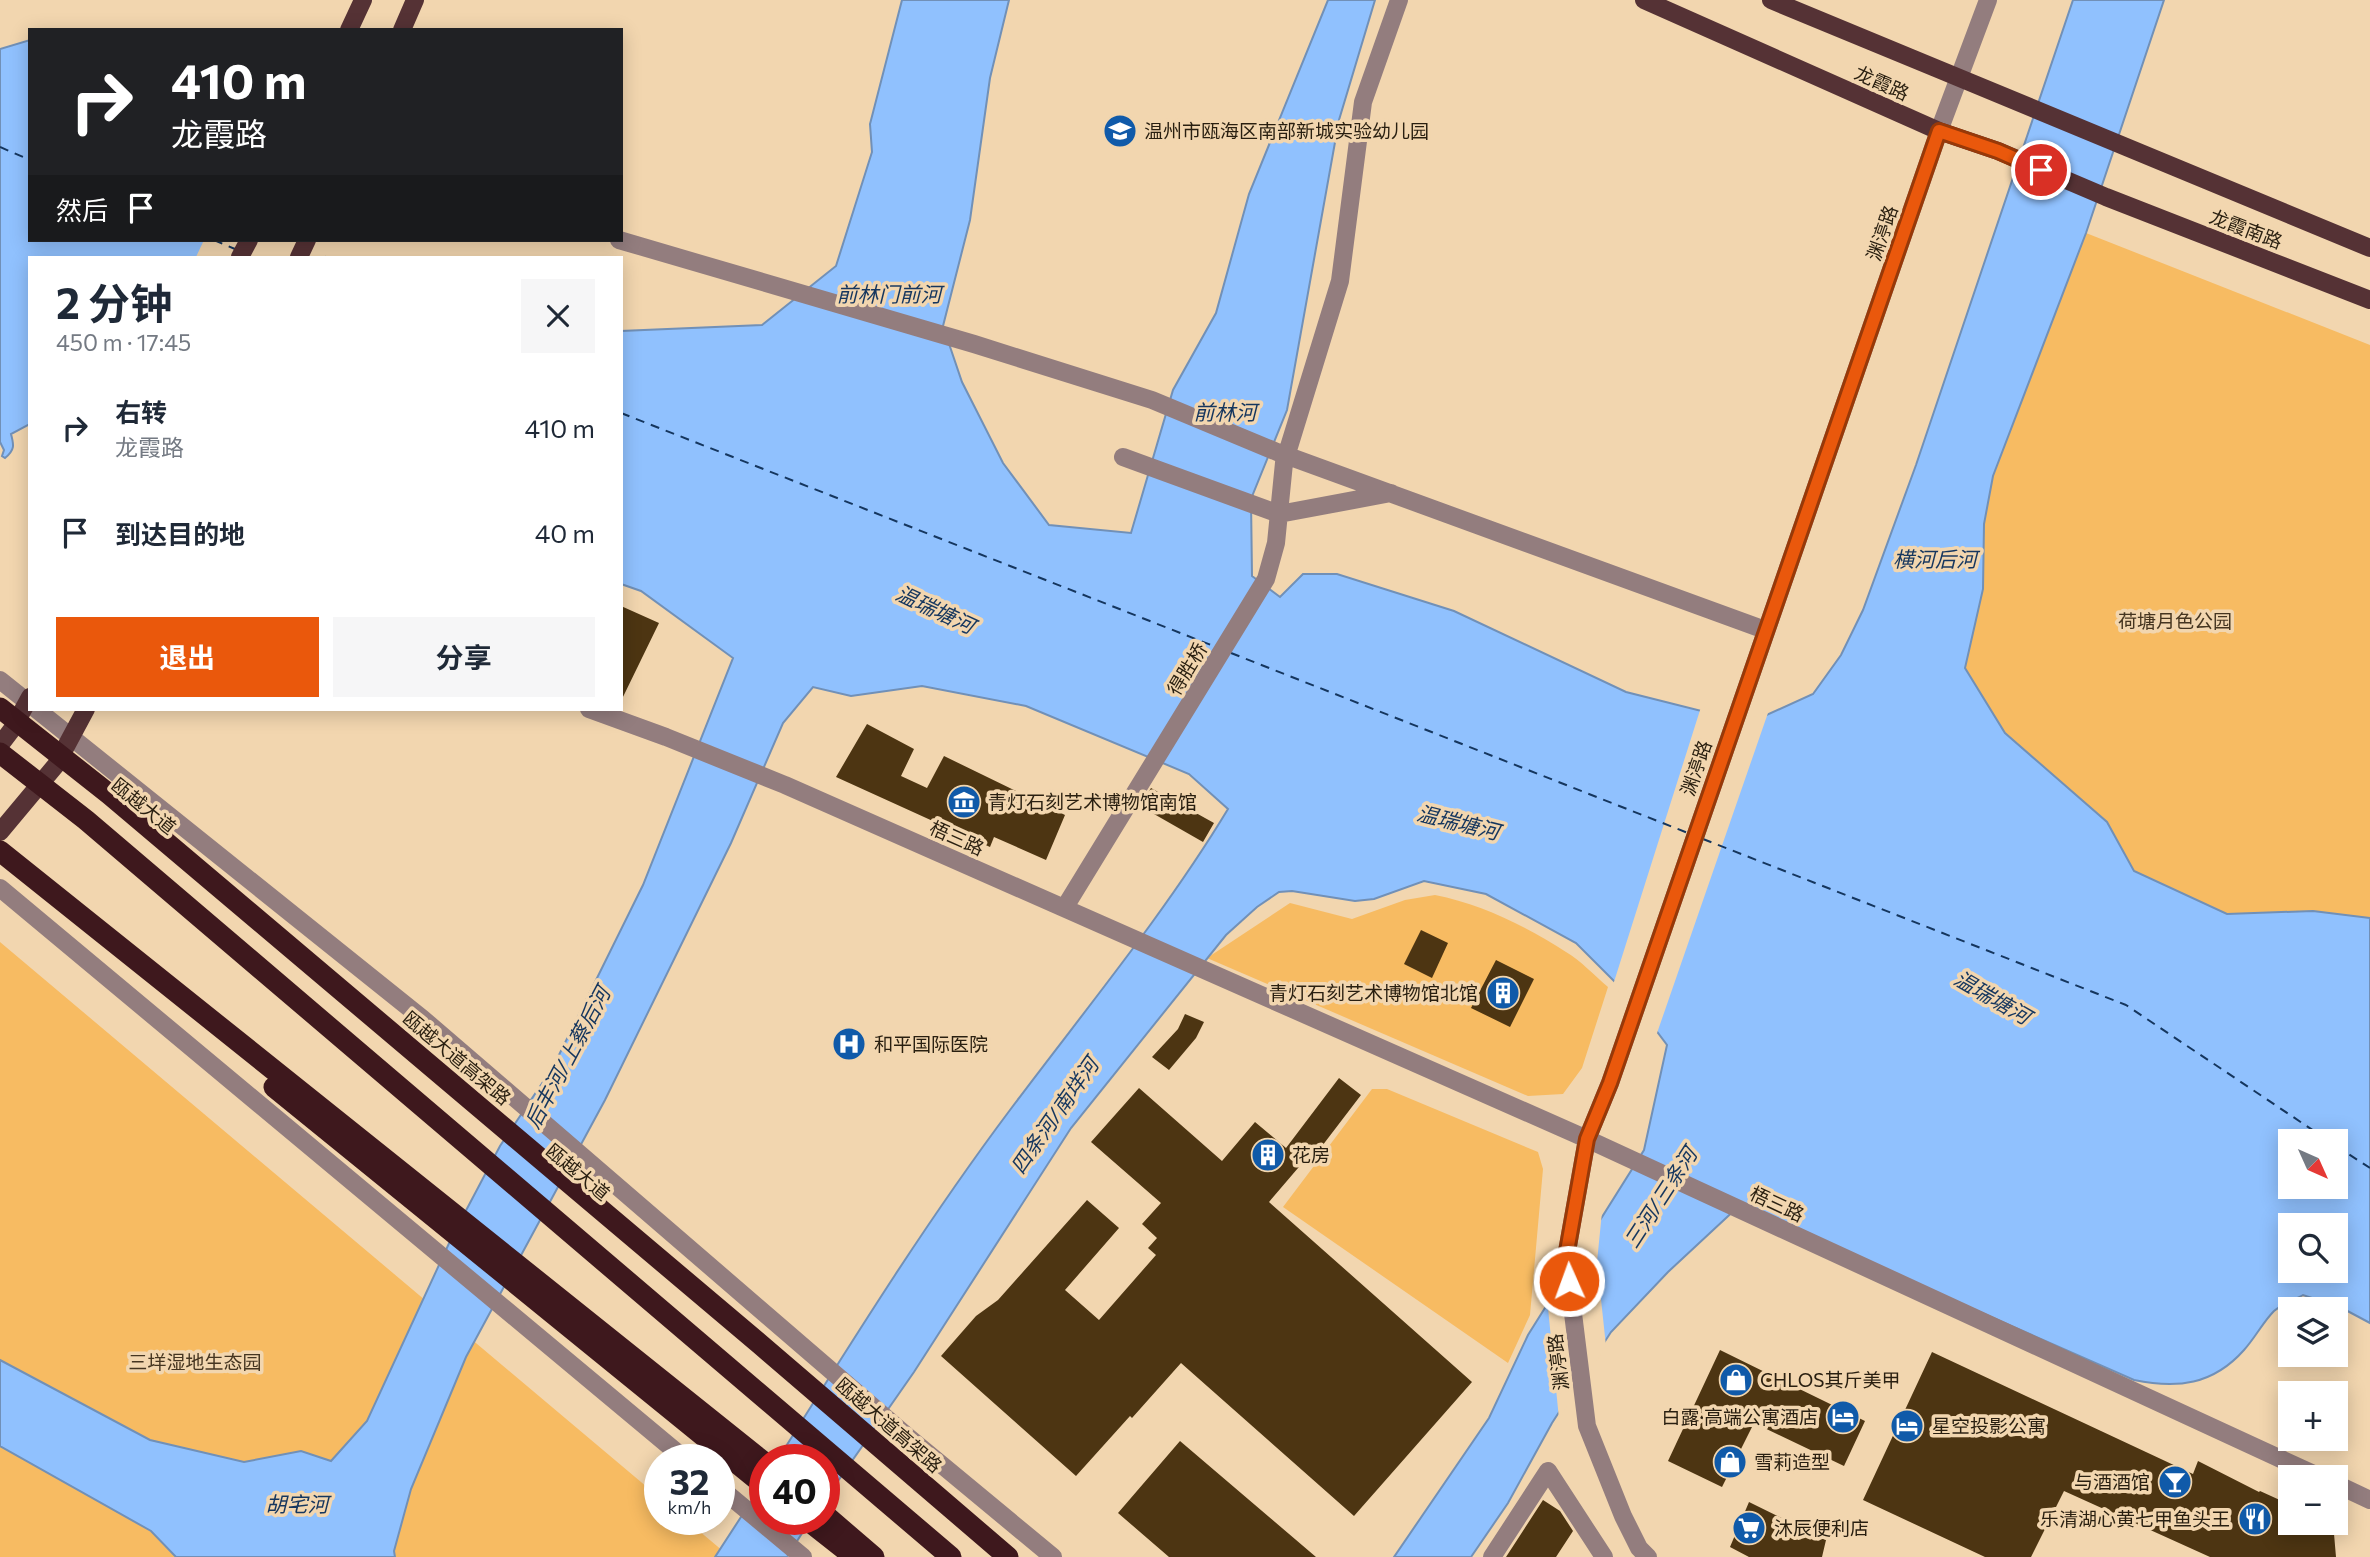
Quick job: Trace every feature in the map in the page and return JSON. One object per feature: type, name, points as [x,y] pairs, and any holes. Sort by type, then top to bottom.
[{"type":"highway","name":"瓯越大道高架路","points":[[0,708],[109,794],[1008,1557]]},
{"type":"highway","name":"瓯越大道","points":[[4,731],[56,765],[234,908],[419,1071],[491,1128],[993,1557]]},
{"type":"highway","points":[[0,753],[86,820],[951,1557]]},
{"type":"highway","points":[[0,850],[439,1210],[519,1287],[729,1444]]},
{"type":"highway","points":[[439,1210],[544,1284],[729,1444]]},
{"type":"highway","points":[[735,1451],[749,1467]]},
{"type":"highway","points":[[840,1527],[874,1557]]},
{"type":"highway","points":[[826,1535],[854,1557]]},
{"type":"main road","points":[[350,28],[363,0]]},
{"type":"main road","points":[[403,28],[415,0]]},
{"type":"main road","name":"龙霞路","points":[[1644,0],[1939,131],[1998,151],[2106,197]]},
{"type":"main road","name":"龙霞路","points":[[1771,0],[2126,149]]},
{"type":"main road","name":"龙霞南路","points":[[2126,149],[2370,248]]},
{"type":"main road","name":"龙霞南路","points":[[2106,197],[2370,300]]},
{"type":"main road","points":[[4,731],[28,706]]},
{"type":"main road","points":[[0,832],[56,765],[85,711]]},
{"type":"street","name":"得胜桥","points":[[1065,907],[1266,579],[1276,543],[1282,453],[1340,281],[1363,102],[1399,0]]},
{"type":"street","name":"渊渟路","points":[[1648,1557],[1639,1548],[1623,1516],[1587,1426],[1566,1257],[1587,1139],[1610,1083],[1939,131],[1988,0]]},
{"type":"street","points":[[623,241],[974,344],[1152,400],[1282,453],[1765,630]]},
{"type":"street","points":[[1123,457],[1279,514],[1391,493]]},
{"type":"street","points":[[0,680],[28,701]]},
{"type":"street","points":[[41,711],[423,1019],[907,1436],[1053,1557]]},
{"type":"street","name":"梧三路","points":[[594,711],[785,785],[1065,907],[1213,976],[1587,1139],[2294,1465]]},
{"type":"street","points":[[0,888],[667,1444]]},
{"type":"street","points":[[1492,1557],[1548,1471],[1604,1557]]},
{"type":"street","points":[[2348,1490],[2370,1500]]},
{"type":"street","points":[[735,1500],[803,1557]]},
{"type":"green space","name":"荷塘月色公园","points":[[2086,233],[2370,345],[2370,918],[2313,911],[2227,914],[2134,871],[2107,822],[2005,733],[1965,668],[1983,589],[1984,524],[1993,476]]},
{"type":"green space","points":[[1435,895],[1486,910],[1535,933],[1572,956],[1608,987],[1582,1068],[1563,1094],[1528,1096],[1207,958],[1290,903],[1352,919],[1405,900]]},
{"type":"green space","name":"三垟湿地生态园","points":[[0,942],[644,1485],[644,1535],[704,1535],[730,1557],[0,1557]]},
{"type":"green space","points":[[1372,1089],[1387,1089],[1538,1152],[1543,1169],[1530,1315],[1508,1363],[1283,1207]]},
{"type":"water","points":[[902,0],[1009,0],[990,78],[970,220],[943,326],[962,382],[1003,463],[1049,525],[1131,533],[1173,390],[1216,313],[1249,194],[1328,0],[1375,0],[1339,120],[1287,410],[1251,499],[1252,576],[1280,597],[1303,574],[1337,574],[1454,611],[1626,692],[1749,723],[1813,694],[1841,655],[1863,610],[1916,465],[2073,0],[2164,0],[2086,233],[1993,476],[1984,524],[1983,589],[1965,668],[2005,733],[2107,822],[2134,871],[2227,914],[2313,911],[2370,918],[2370,1323],[2348,1311],[2348,1297],[2278,1297],[2278,1308],[2244,1350],[2220,1371],[2194,1382],[2150,1383],[2134,1380],[1739,1206],[1668,1272],[1611,1332],[1552,1423],[1508,1503],[1471,1557],[1394,1557],[1489,1418],[1528,1335],[1644,1150],[1667,1045],[1634,1001],[1576,943],[1486,894],[1424,881],[1374,899],[1355,901],[1292,891],[1279,892],[1257,907],[1226,935],[1071,1128],[914,1372],[840,1478],[840,1444],[787,1444],[890,1282],[949,1195],[1150,925],[1228,809],[1189,774],[1026,706],[922,686],[851,696],[813,687],[783,723],[731,843],[605,1100],[466,1357],[411,1489],[394,1551],[395,1557],[176,1557],[151,1531],[0,1446],[0,1360],[150,1440],[244,1462],[301,1451],[331,1461],[367,1421],[451,1239],[500,1146],[553,1067],[643,885],[733,658],[641,591],[623,585],[623,331],[762,325],[836,266],[872,152],[870,124]]},
{"type":"water","points":[[28,41],[28,242],[318,242],[325,256],[28,256],[28,425],[11,434],[13,447],[5,458],[2,456],[4,450],[0,442],[0,49]]},
{"type":"water","points":[[749,1505],[749,1535],[801,1535],[787,1557],[715,1557],[729,1535],[735,1535],[735,1526]]},
{"type":"pier","points":[[203,242],[322,242],[327,253],[326,256],[196,256]]},
{"type":"pier","points":[[1701,707],[1749,719],[1769,710],[1656,1036],[1613,985]]},
{"type":"pier","points":[[1602,1212],[1597,1262],[1606,1346],[1559,1419],[1547,1298]]},
{"type":"building","points":[[623,607],[659,623],[623,697]]},
{"type":"building","name":"青灯石刻艺术博物馆南馆","points":[[867,724],[914,749],[901,776],[927,788],[944,756],[1065,815],[1046,860],[994,837],[990,847],[836,777]]},
{"type":"building","points":[[1151,788],[1214,823],[1203,842],[1140,806]]},
{"type":"building","points":[[1421,930],[1448,943],[1432,978],[1404,964]]},
{"type":"building","name":"青灯石刻艺术博物馆北馆","points":[[1496,960],[1534,979],[1510,1027],[1471,1008]]},
{"type":"building","points":[[1185,1014],[1204,1022],[1196,1038],[1169,1070],[1152,1057],[1178,1029]]},
{"type":"building","points":[[1339,1078],[1361,1095],[1319,1150],[1316,1147],[1269,1202],[1472,1382],[1354,1516],[1181,1363],[1076,1476],[941,1356],[976,1316],[998,1300],[1087,1200],[1119,1228],[1065,1290],[1099,1320],[1156,1255],[1148,1248],[1157,1238],[1142,1224],[1161,1203],[1091,1142],[1139,1088],[1222,1161],[1255,1122],[1286,1148]]},
{"type":"building","points":[[1720,1350],[1865,1421],[1844,1466],[1754,1423],[1722,1487],[1668,1461]]},
{"type":"building","points":[[1932,1352],[2193,1474],[2198,1461],[2278,1499],[2278,1535],[2334,1535],[2336,1557],[2210,1557],[2064,1491],[2031,1557],[1985,1557],[1863,1500]]},
{"type":"building","points":[[1180,1441],[1316,1557],[1169,1557],[1118,1513]]},
{"type":"building","points":[[1543,1500],[1560,1511],[1573,1531],[1556,1557],[1506,1557]]},
{"type":"building","points":[[1749,1502],[1826,1540],[1822,1557],[1749,1557],[1730,1547]]},
{"type":"ferry route","points":[[0,147],[28,159]]},
{"type":"ferry route","points":[[219,242],[235,249]]},
{"type":"ferry route","points":[[623,414],[1216,647]]},
{"type":"ferry route","points":[[1231,653],[1688,833]]},
{"type":"ferry route","points":[[1703,839],[2126,1005],[2311,1129]]},
{"type":"ferry route","points":[[2348,1154],[2370,1168]]},
{"type":"place","name":"温州市瓯海区南部新城实验幼儿园","points":[[1120,131]]},
{"type":"place","name":"青灯石刻艺术博物馆南馆","points":[[964,802]]},
{"type":"place","name":"青灯石刻艺术博物馆北馆","points":[[1503,993]]},
{"type":"place","name":"和平国际医院","points":[[849,1044]]},
{"type":"place","name":"花房","points":[[1268,1155]]},
{"type":"place","name":"CHLOS其斤美甲","points":[[1736,1380]]},
{"type":"place","name":"白露·高端公寓酒店","points":[[1843,1417]]},
{"type":"place","name":"星空投影公寓","points":[[1907,1426]]},
{"type":"place","name":"雪莉造型","points":[[1730,1462]]},
{"type":"place","name":"与酒酒馆","points":[[2175,1482]]},
{"type":"place","name":"乐清湖心黄七甲鱼头王","points":[[2255,1519]]},
{"type":"place","name":"沐辰便利店","points":[[1749,1528]]},
{"type":"route","points":[[1569,1281],[1566,1257],[1587,1139],[1610,1083],[1939,131],[1998,151],[2041,170]]},
{"type":"water label","name":"前林门前河","points":[[889,295]]},
{"type":"water label","name":"前林河","points":[[1225,413]]},
{"type":"water label","name":"横河后河","points":[[1935,560]]},
{"type":"water label","name":"温瑞塘河","points":[[935,610]]},
{"type":"water label","name":"温瑞塘河","points":[[1458,823]]},
{"type":"water label","name":"温瑞塘河","points":[[1992,998]]},
{"type":"water label","name":"后丰河/上蔡后河","points":[[568,1058]]},
{"type":"water label","name":"四条河/南垟河","points":[[1055,1116]]},
{"type":"water label","name":"三河/三条河","points":[[1661,1198]]},
{"type":"water label","name":"胡宅河","points":[[297,1505]]}]
